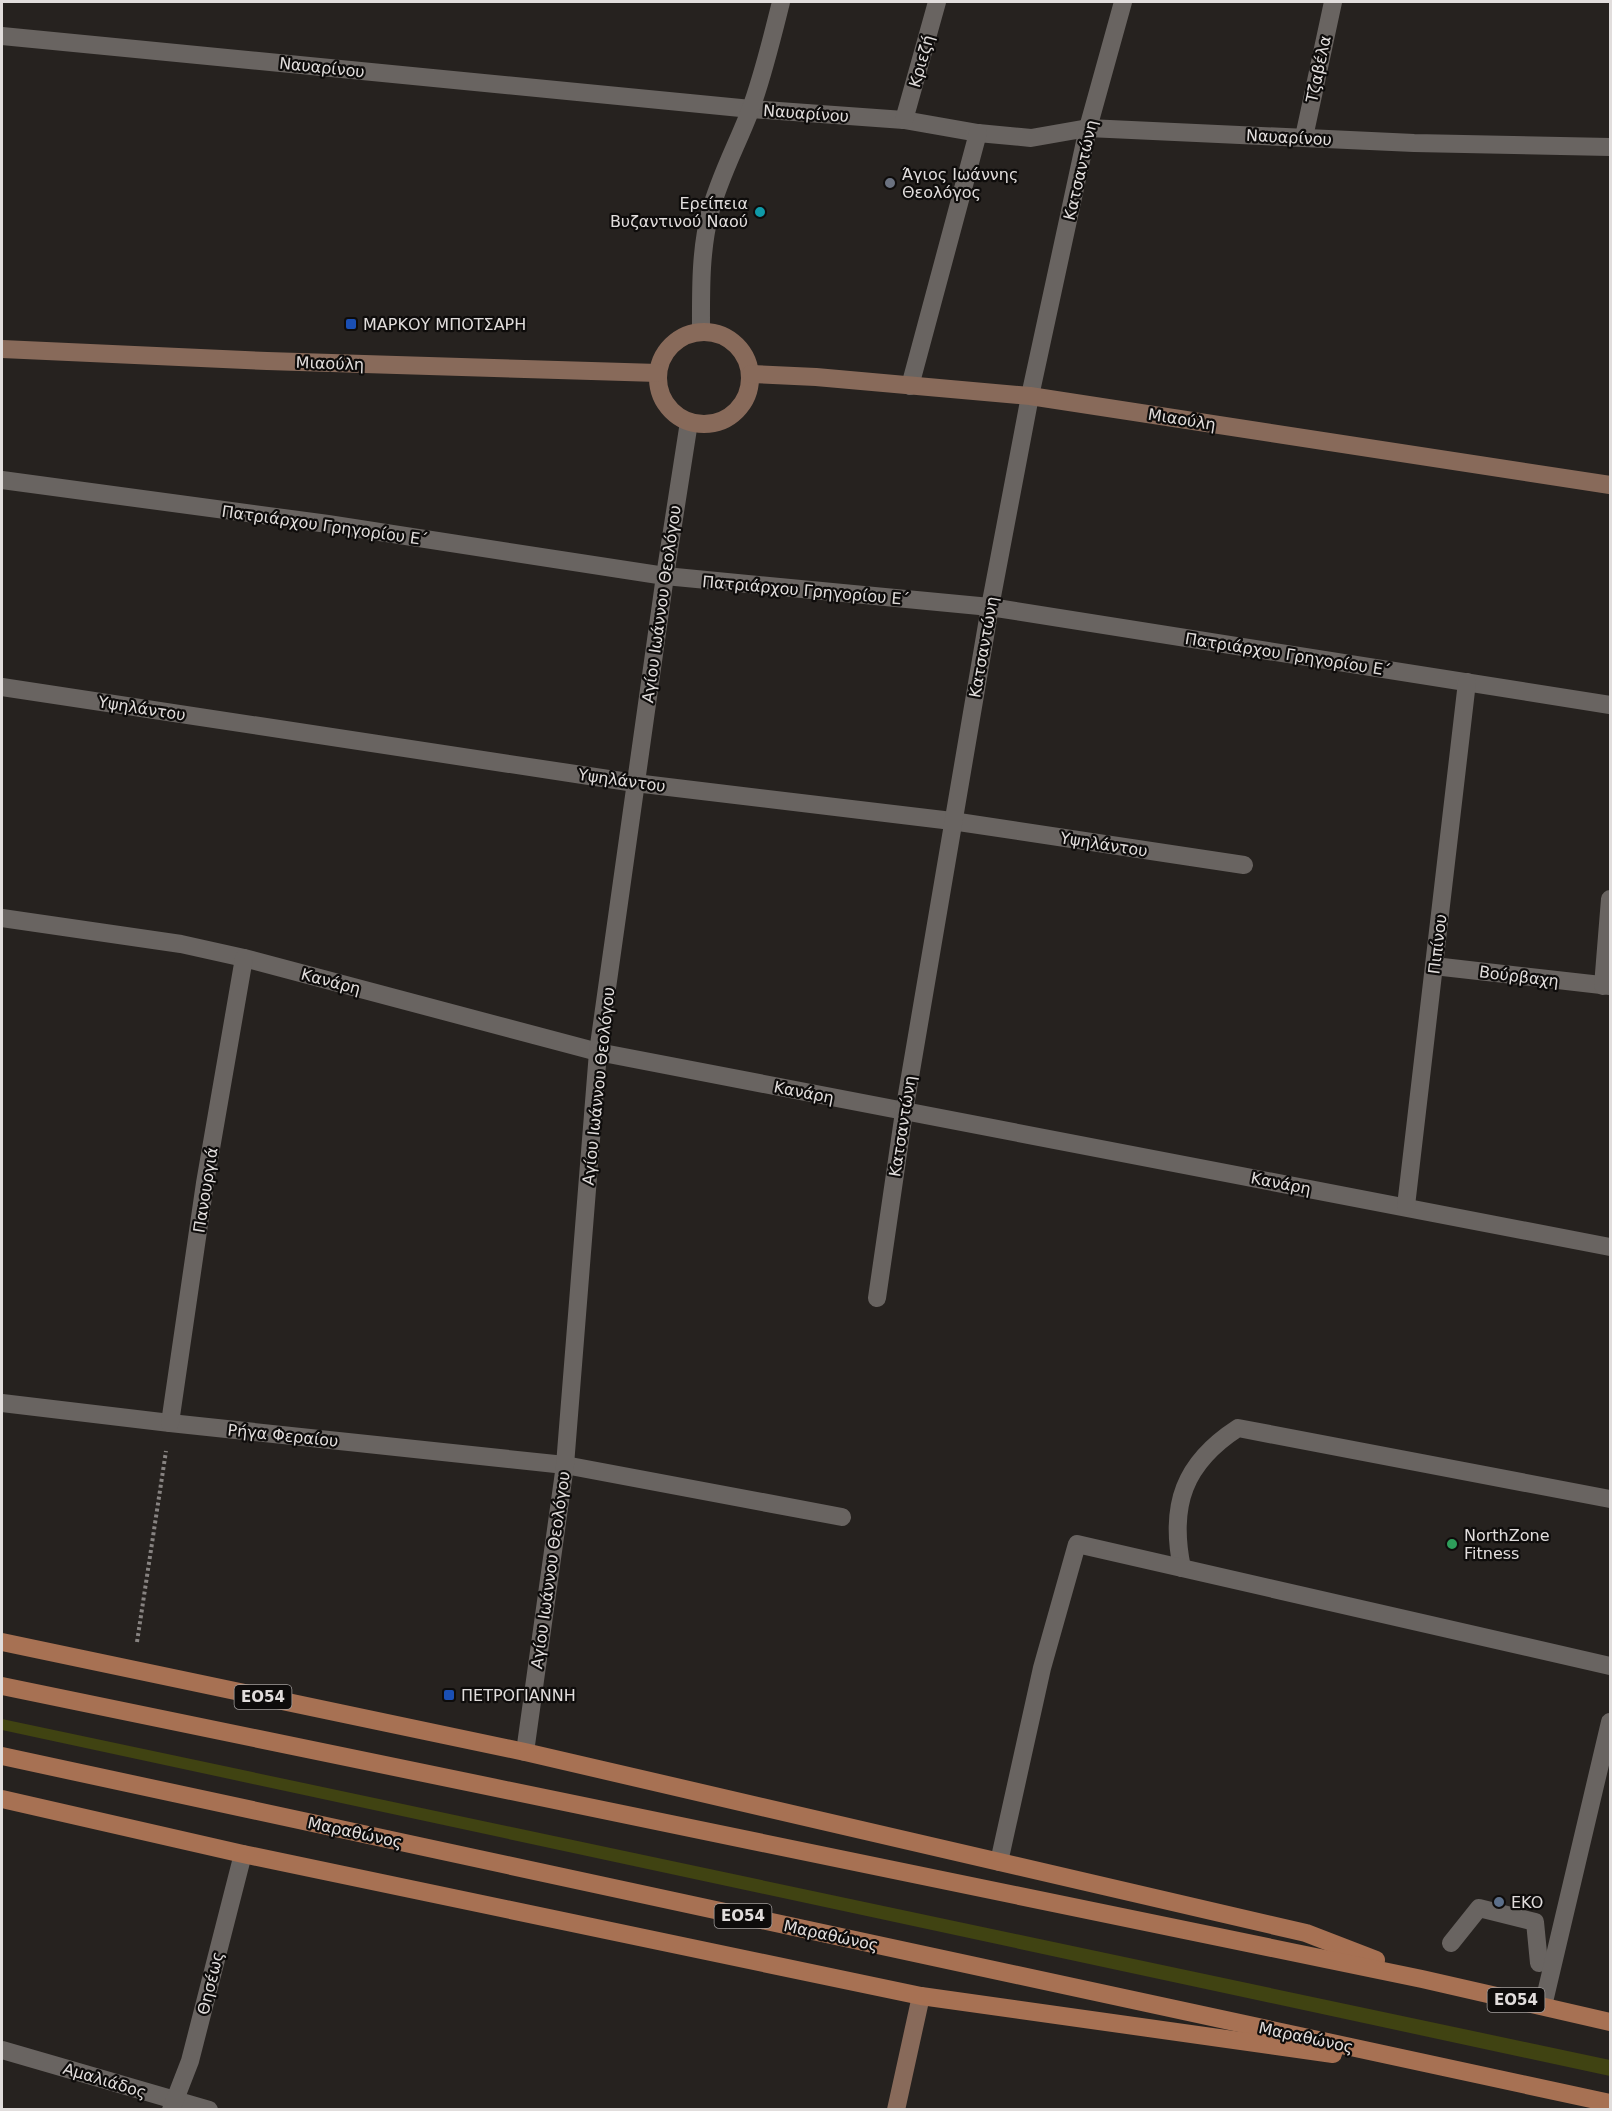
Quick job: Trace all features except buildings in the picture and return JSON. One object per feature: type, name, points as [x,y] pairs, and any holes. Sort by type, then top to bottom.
[{"type":"main road","name":"ΕΟ54","points":[[2,1642],[525,1752],[1306,1933],[1422,1978]]},
{"type":"main road","name":"ΕΟ54","points":[[2,1686],[1422,1978],[1611,2022]]},
{"type":"main road","name":"Μαραθώνος","points":[[2,1756],[1611,2103]]},
{"type":"main road","name":"Μαραθώνος","points":[[2,1799],[243,1854],[921,1995],[1484,2075]]},
{"type":"street","points":[[701,332],[703,254],[710,213],[720,182],[751,109],[781,2]]},
{"type":"street","name":"Κριεζή","points":[[904,120],[937,2]]},
{"type":"street","name":"Κατσαντώνη","points":[[877,1298],[904,1112],[952,821],[1030,396],[1088,129],[1123,2]]},
{"type":"street","name":"Τζαβέλα","points":[[1304,137],[1333,2]]},
{"type":"street","name":"Ναυαρίνου","points":[[2,36],[751,109],[904,120],[978,133],[1031,138],[1088,129],[1414,143],[1611,147]]},
{"type":"street","points":[[910,386],[978,133]]},
{"type":"street","points":[[701,332],[717,333],[730,339],[741,350],[751,374],[748,393],[741,407],[728,418],[713,423],[689,423],[671,410],[663,398],[658,384],[658,373],[664,355],[674,342],[687,335],[701,332]]},
{"type":"street","name":"Μιαούλη","points":[[2,349],[279,362],[658,373]]},
{"type":"street","name":"Μιαούλη","points":[[751,374],[816,377],[1030,396],[1611,485]]},
{"type":"street","name":"Αγίου Ιωάννου Θεολόγου","points":[[525,1752],[565,1464],[598,1052],[635,783],[689,423]]},
{"type":"street","name":"Πατριάρχου Γρηγορίου Ε΄","points":[[2,480],[328,524],[665,576],[990,607],[1611,705]]},
{"type":"street","name":"Πιπίνου","points":[[1406,1206],[1467,682]]},
{"type":"street","name":"Υψηλάντου","points":[[2,687],[635,783],[952,821],[1244,865]]},
{"type":"street","name":"Βούρβαχη","points":[[1434,966],[1607,986],[1611,898]]},
{"type":"street","name":"Κανάρη","points":[[2,918],[181,944],[244,958],[598,1052],[1611,1246]]},
{"type":"street","name":"Πανουργιά","points":[[170,1423],[205,1183],[244,958]]},
{"type":"street","name":"Ρήγα Φεραίου","points":[[2,1403],[565,1464],[842,1517]]},
{"type":"street","points":[[1182,1568],[1177,1530],[1178,1511],[1183,1493],[1202,1457],[1216,1442],[1238,1428],[1611,1499]]},
{"type":"street","points":[[999,1862],[1042,1668],[1077,1544],[1611,1666]]},
{"type":"street","points":[[1543,2006],[1611,1722]]},
{"type":"street","name":"Θησέως","points":[[173,2105],[190,2061],[243,1854]]},
{"type":"street","points":[[1450,1943],[1479,1908],[1535,1922],[1539,1963]]},
{"type":"street","points":[[896,2109],[921,1995]]},
{"type":"street","name":"Αμαλιάδος","points":[[2,2050],[173,2105],[209,2109]]},
{"type":"path","points":[[133,1670],[170,1423]]},
{"type":"green space","points":[[2,1719],[1610,2060],[1610,2076],[2,1730]]},
{"type":"place","name":"Άγιος Ιωάννης Θεολόγος","points":[[890,183]]},
{"type":"place","name":"Ερείπεια Βυζαντινού Ναού","points":[[760,212]]},
{"type":"place","name":"ΜΑΡΚΟΥ ΜΠΟΤΣΑΡΗ","points":[[351,324]]},
{"type":"place","name":"NorthZone Fitness","points":[[1452,1544]]},
{"type":"place","name":"ΠΕΤΡΟΓΙΑΝΝΗ","points":[[449,1695]]},
{"type":"place","name":"EKO","points":[[1499,1902]]}]
